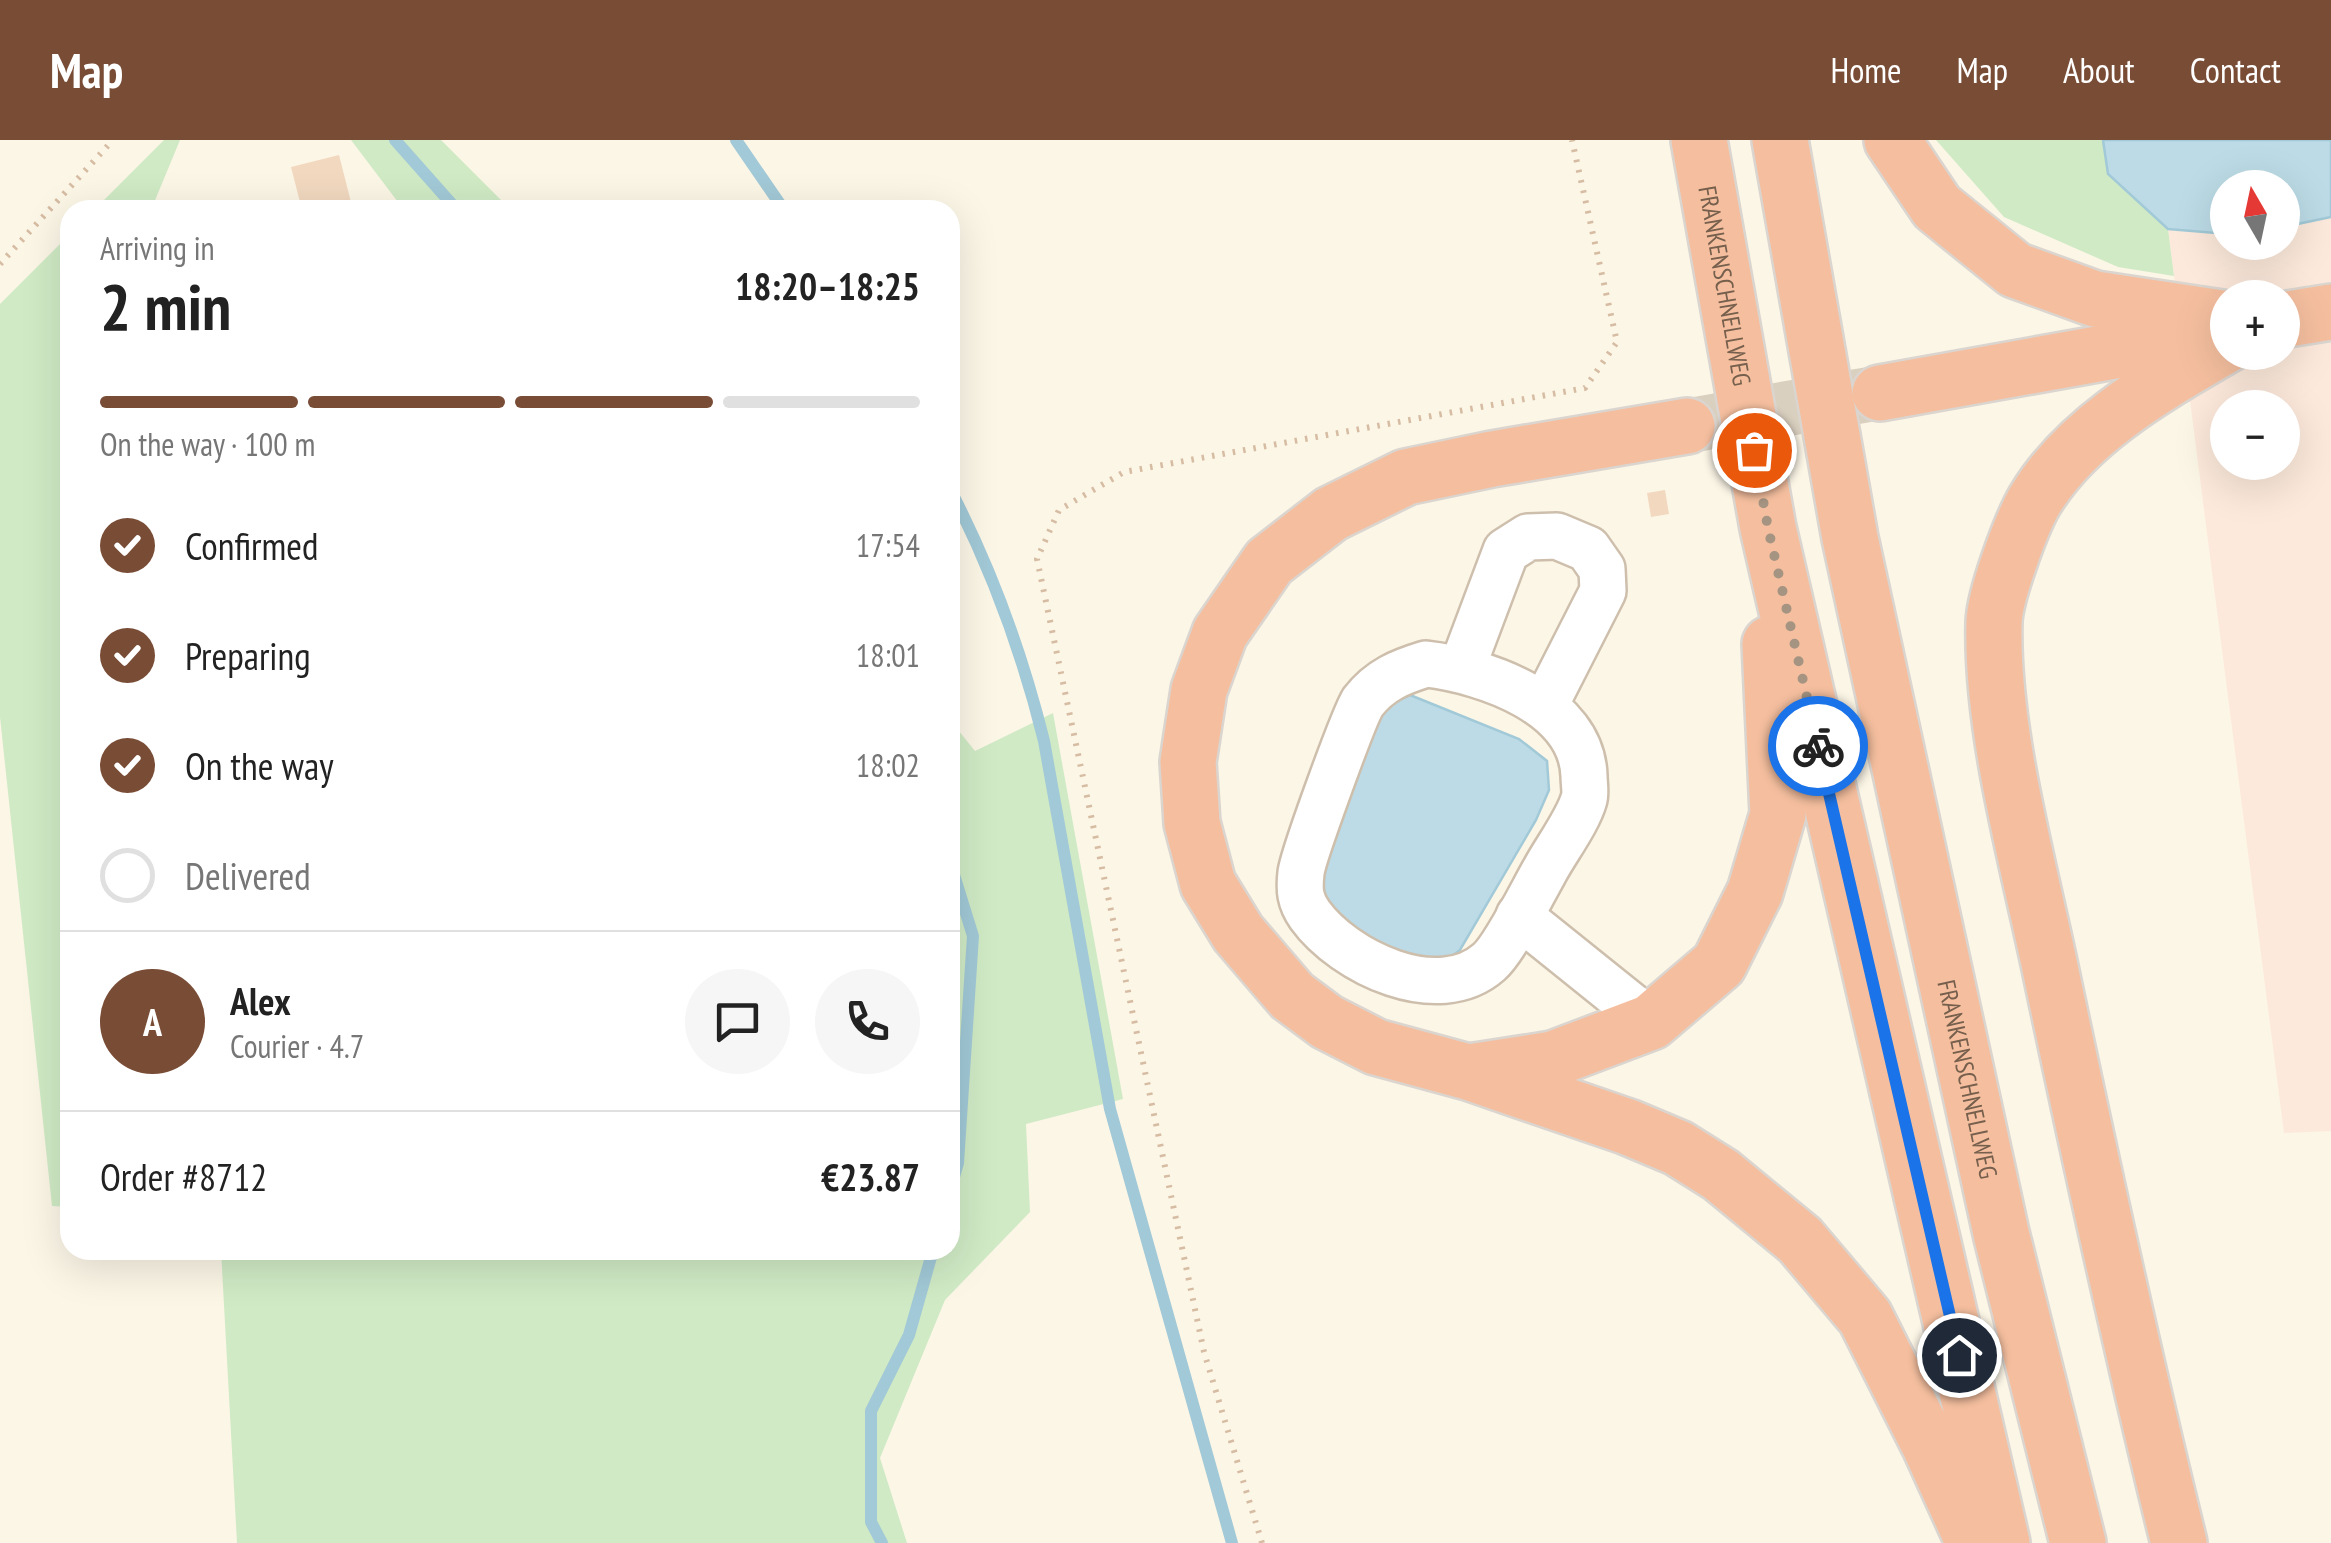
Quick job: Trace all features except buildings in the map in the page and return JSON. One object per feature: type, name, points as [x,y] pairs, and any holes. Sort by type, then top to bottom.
[{"type":"highway","name":"FRANKENSCHNELLWEG","points":[[1699,140],[1768,528],[2002,1543]]},
{"type":"highway","name":"FRANKENSCHNELLWEG","points":[[1780,140],[1850,538],[2001,1234],[2078,1543]]},
{"type":"highway","points":[[1892,140],[1937,206],[2014,270],[2095,299],[2210,315]]},
{"type":"highway","points":[[2300,317],[2331,312]]},
{"type":"highway","points":[[1880,393],[2210,333]]},
{"type":"highway","points":[[2179,1543],[2118,1296],[2016,803],[1997,686],[1994,618],[2011,557],[2035,501],[2081,444],[2158,386],[2210,355]]},
{"type":"highway","points":[[1687,426],[1492,459],[1406,478],[1332,514],[1269,562],[1220,633],[1199,690],[1188,762],[1192,823],[1208,884],[1238,932],[1292,996],[1327,1022],[1376,1047],[1468,1072],[1678,1148],[1721,1175],[1800,1240],[1865,1317],[1974,1543]]},
{"type":"highway","points":[[1468,1072],[1554,1059],[1651,1022],[1718,964],[1756,892],[1778,814],[1768,528]]},
{"type":"lane","points":[[1462,668],[1506,552],[1528,537],[1542,536],[1557,536],[1588,548],[1602,569],[1603,591],[1545,705]]},
{"type":"lane","points":[[1426,664],[1462,668],[1545,705],[1566,725],[1584,759],[1585,798],[1519,916],[1488,962],[1446,982],[1397,976],[1350,952],[1318,926],[1301,902],[1301,869],[1362,704],[1390,676],[1426,664]]},
{"type":"lane","points":[[1519,916],[1651,1022]]},
{"type":"path","points":[[0,264],[113,140]]},
{"type":"path","points":[[1262,1543],[1204,1352],[1037,559],[1059,510],[1124,472],[1585,388],[1618,342],[1572,140]]},
{"type":"shaded area","points":[[2331,140],[2331,1131],[2284,1133],[2168,229],[2108,174]]},
{"type":"green space","points":[[164,140],[180,140],[155,200],[104,200]]},
{"type":"green space","points":[[351,140],[441,140],[501,200],[396,200]]},
{"type":"green space","points":[[1936,140],[2103,140],[2108,174],[2168,229],[2174,276],[2118,267],[2004,217]]},
{"type":"green space","points":[[60,244],[60,1206],[52,1206],[0,717],[0,304]]},
{"type":"green space","points":[[1053,713],[1123,1099],[1026,1124],[1030,1212],[945,1300],[880,1458],[907,1543],[237,1543],[222,1260],[960,1260],[960,732],[975,751]]},
{"type":"water","points":[[2103,140],[2331,140],[2331,217],[2300,223],[2300,170],[2210,170],[2210,233],[2168,229],[2108,174]]},
{"type":"water","points":[[1410,695],[1519,739],[1547,761],[1549,790],[1536,820],[1460,950],[1439,966],[1411,969],[1314,900],[1378,711]]},
{"type":"waterway","points":[[395,140],[448,200]]},
{"type":"waterway","points":[[736,140],[777,200]]},
{"type":"waterway","points":[[960,509],[1016,644],[1044,741],[1110,1109],[1232,1543]]},
{"type":"waterway","points":[[960,894],[973,936],[960,1133]]},
{"type":"waterway","points":[[882,1543],[871,1522],[871,1411],[909,1335],[930,1260]]},
{"type":"tunnel","points":[[1687,426],[1872,394]]},
{"type":"way so far","points":[[1754,450],[1818,746]]},
{"type":"route","points":[[1818,746],[1959,1355]]}]
